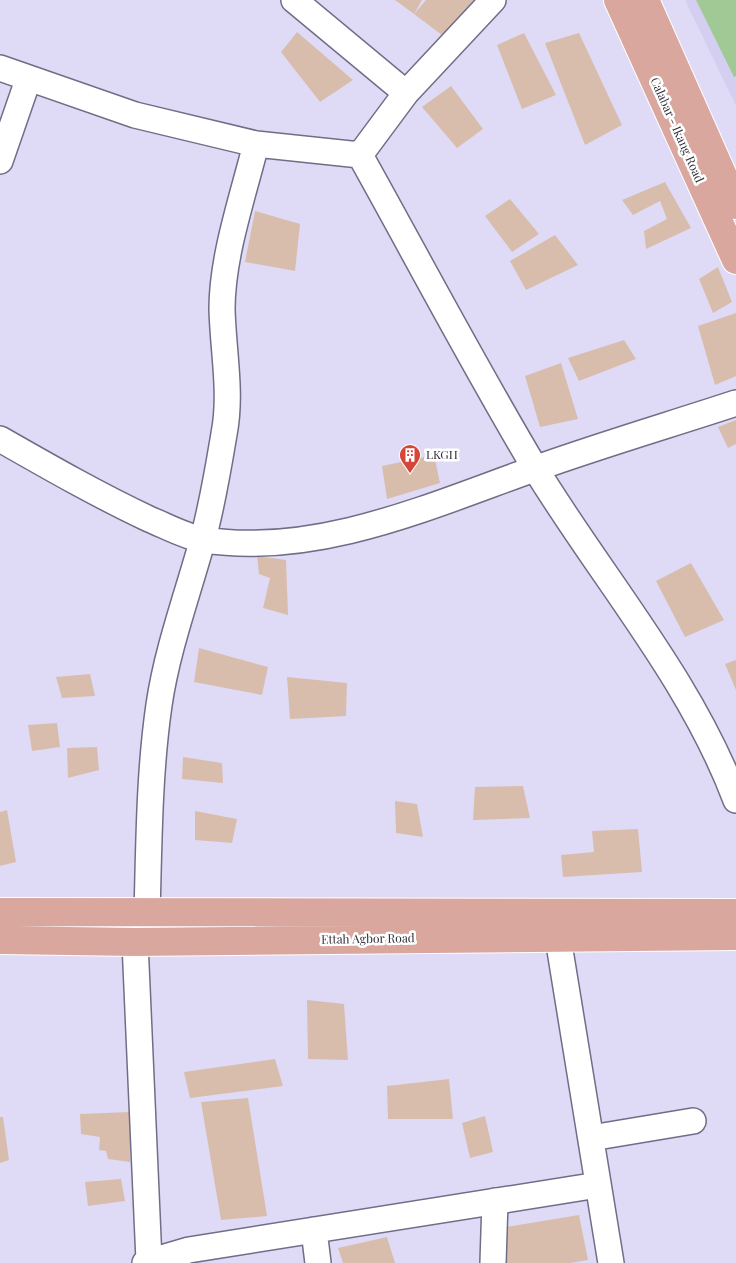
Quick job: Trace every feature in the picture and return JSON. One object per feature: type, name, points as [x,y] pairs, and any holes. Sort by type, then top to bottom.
[{"type":"main road","name":"Calabar - Ikang Road","points":[[618,0],[736,260]]},
{"type":"main road","name":"Calabar - Ikang Road","points":[[645,0],[736,205]]},
{"type":"main road","points":[[0,912],[572,911],[736,913]]},
{"type":"main road","name":"Ettah Agbor Road","points":[[0,940],[135,942],[736,936]]},
{"type":"street","points":[[294,0],[406,93]]},
{"type":"street","points":[[360,155],[406,93],[494,0]]},
{"type":"street","points":[[0,68],[28,80],[135,115],[256,144],[360,155]]},
{"type":"street","points":[[0,161],[28,80]]},
{"type":"street","points":[[147,913],[150,796],[159,704],[171,648],[203,540],[225,432],[228,407],[222,308],[224,284],[228,256],[256,144]]},
{"type":"street","points":[[360,155],[536,468],[668,666],[712,745],[736,800]]},
{"type":"street","points":[[0,439],[121,507],[203,540],[271,543],[343,531],[426,509],[536,468],[736,403]]},
{"type":"street","points":[[558,938],[611,1263]]},
{"type":"street","points":[[135,942],[147,1262],[189,1250],[598,1185]]},
{"type":"street","points":[[590,1138],[693,1121]]},
{"type":"street","points":[[493,1263],[495,1201]]},
{"type":"street","points":[[314,1230],[318,1263]]},
{"type":"shaded area","points":[[685,0],[736,0],[736,106]]},
{"type":"green space","points":[[696,0],[736,0],[736,76],[734,77]]},
{"type":"building","points":[[395,0],[422,0],[414,14]]},
{"type":"building","points":[[426,0],[475,0],[442,35],[414,14]]},
{"type":"building","points":[[297,32],[353,80],[320,102],[281,52]]},
{"type":"building","points":[[524,33],[556,95],[522,109],[497,45]]},
{"type":"building","points":[[579,33],[622,125],[585,145],[545,43]]},
{"type":"building","points":[[451,86],[483,129],[457,148],[422,107]]},
{"type":"building","points":[[665,182],[691,228],[646,249],[644,231],[667,219],[660,201],[633,215],[622,200]]},
{"type":"building","points":[[510,199],[539,234],[512,252],[485,216]]},
{"type":"building","points":[[255,211],[300,224],[295,271],[245,262]]},
{"type":"building","points":[[555,235],[578,265],[526,290],[510,261]]},
{"type":"building","points":[[718,267],[732,302],[713,313],[699,279]]},
{"type":"building","points":[[736,313],[736,376],[715,385],[698,326]]},
{"type":"building","points":[[624,340],[636,359],[579,381],[568,358]]},
{"type":"building","points":[[561,363],[578,419],[540,427],[525,376]]},
{"type":"building","points":[[736,420],[736,444],[728,448],[718,427]]},
{"type":"building","name":"LKGH","points":[[434,455],[440,483],[387,499],[382,466]]},
{"type":"building","points":[[257,556],[286,560],[288,615],[263,608],[270,578],[259,574]]},
{"type":"building","points":[[691,563],[724,620],[685,637],[656,581]]},
{"type":"building","points":[[199,648],[268,667],[262,695],[194,682]]},
{"type":"building","points":[[736,660],[736,690],[725,664]]},
{"type":"building","points":[[90,674],[95,696],[62,698],[56,677]]},
{"type":"building","points":[[287,677],[347,683],[346,716],[290,719]]},
{"type":"building","points":[[57,723],[60,747],[32,751],[28,725]]},
{"type":"building","points":[[97,747],[99,770],[68,778],[67,748]]},
{"type":"building","points":[[183,757],[222,763],[223,783],[182,779]]},
{"type":"building","points":[[523,786],[530,818],[473,820],[475,787]]},
{"type":"building","points":[[395,801],[417,804],[423,837],[396,833]]},
{"type":"building","points":[[7,810],[16,862],[0,866],[0,812]]},
{"type":"building","points":[[195,811],[237,819],[232,843],[195,840]]},
{"type":"building","points":[[638,829],[642,872],[563,877],[561,855],[594,852],[592,831]]},
{"type":"building","points":[[307,1000],[344,1004],[348,1060],[308,1059]]},
{"type":"building","points":[[275,1059],[283,1086],[190,1098],[184,1072]]},
{"type":"building","points":[[449,1079],[453,1119],[388,1119],[387,1086]]},
{"type":"building","points":[[248,1098],[267,1216],[221,1220],[201,1102]]},
{"type":"building","points":[[130,1112],[130,1162],[108,1159],[106,1151],[99,1150],[100,1137],[81,1134],[80,1114]]},
{"type":"building","points":[[485,1116],[493,1152],[470,1158],[462,1123]]},
{"type":"building","points":[[0,1117],[3,1117],[9,1160],[0,1163]]},
{"type":"building","points":[[121,1179],[125,1201],[88,1206],[85,1182]]},
{"type":"building","points":[[579,1215],[588,1260],[570,1263],[501,1263],[500,1228]]},
{"type":"building","points":[[387,1237],[395,1263],[343,1263],[338,1248]]},
{"type":"place","name":"LKGH","points":[[410,474]]}]
